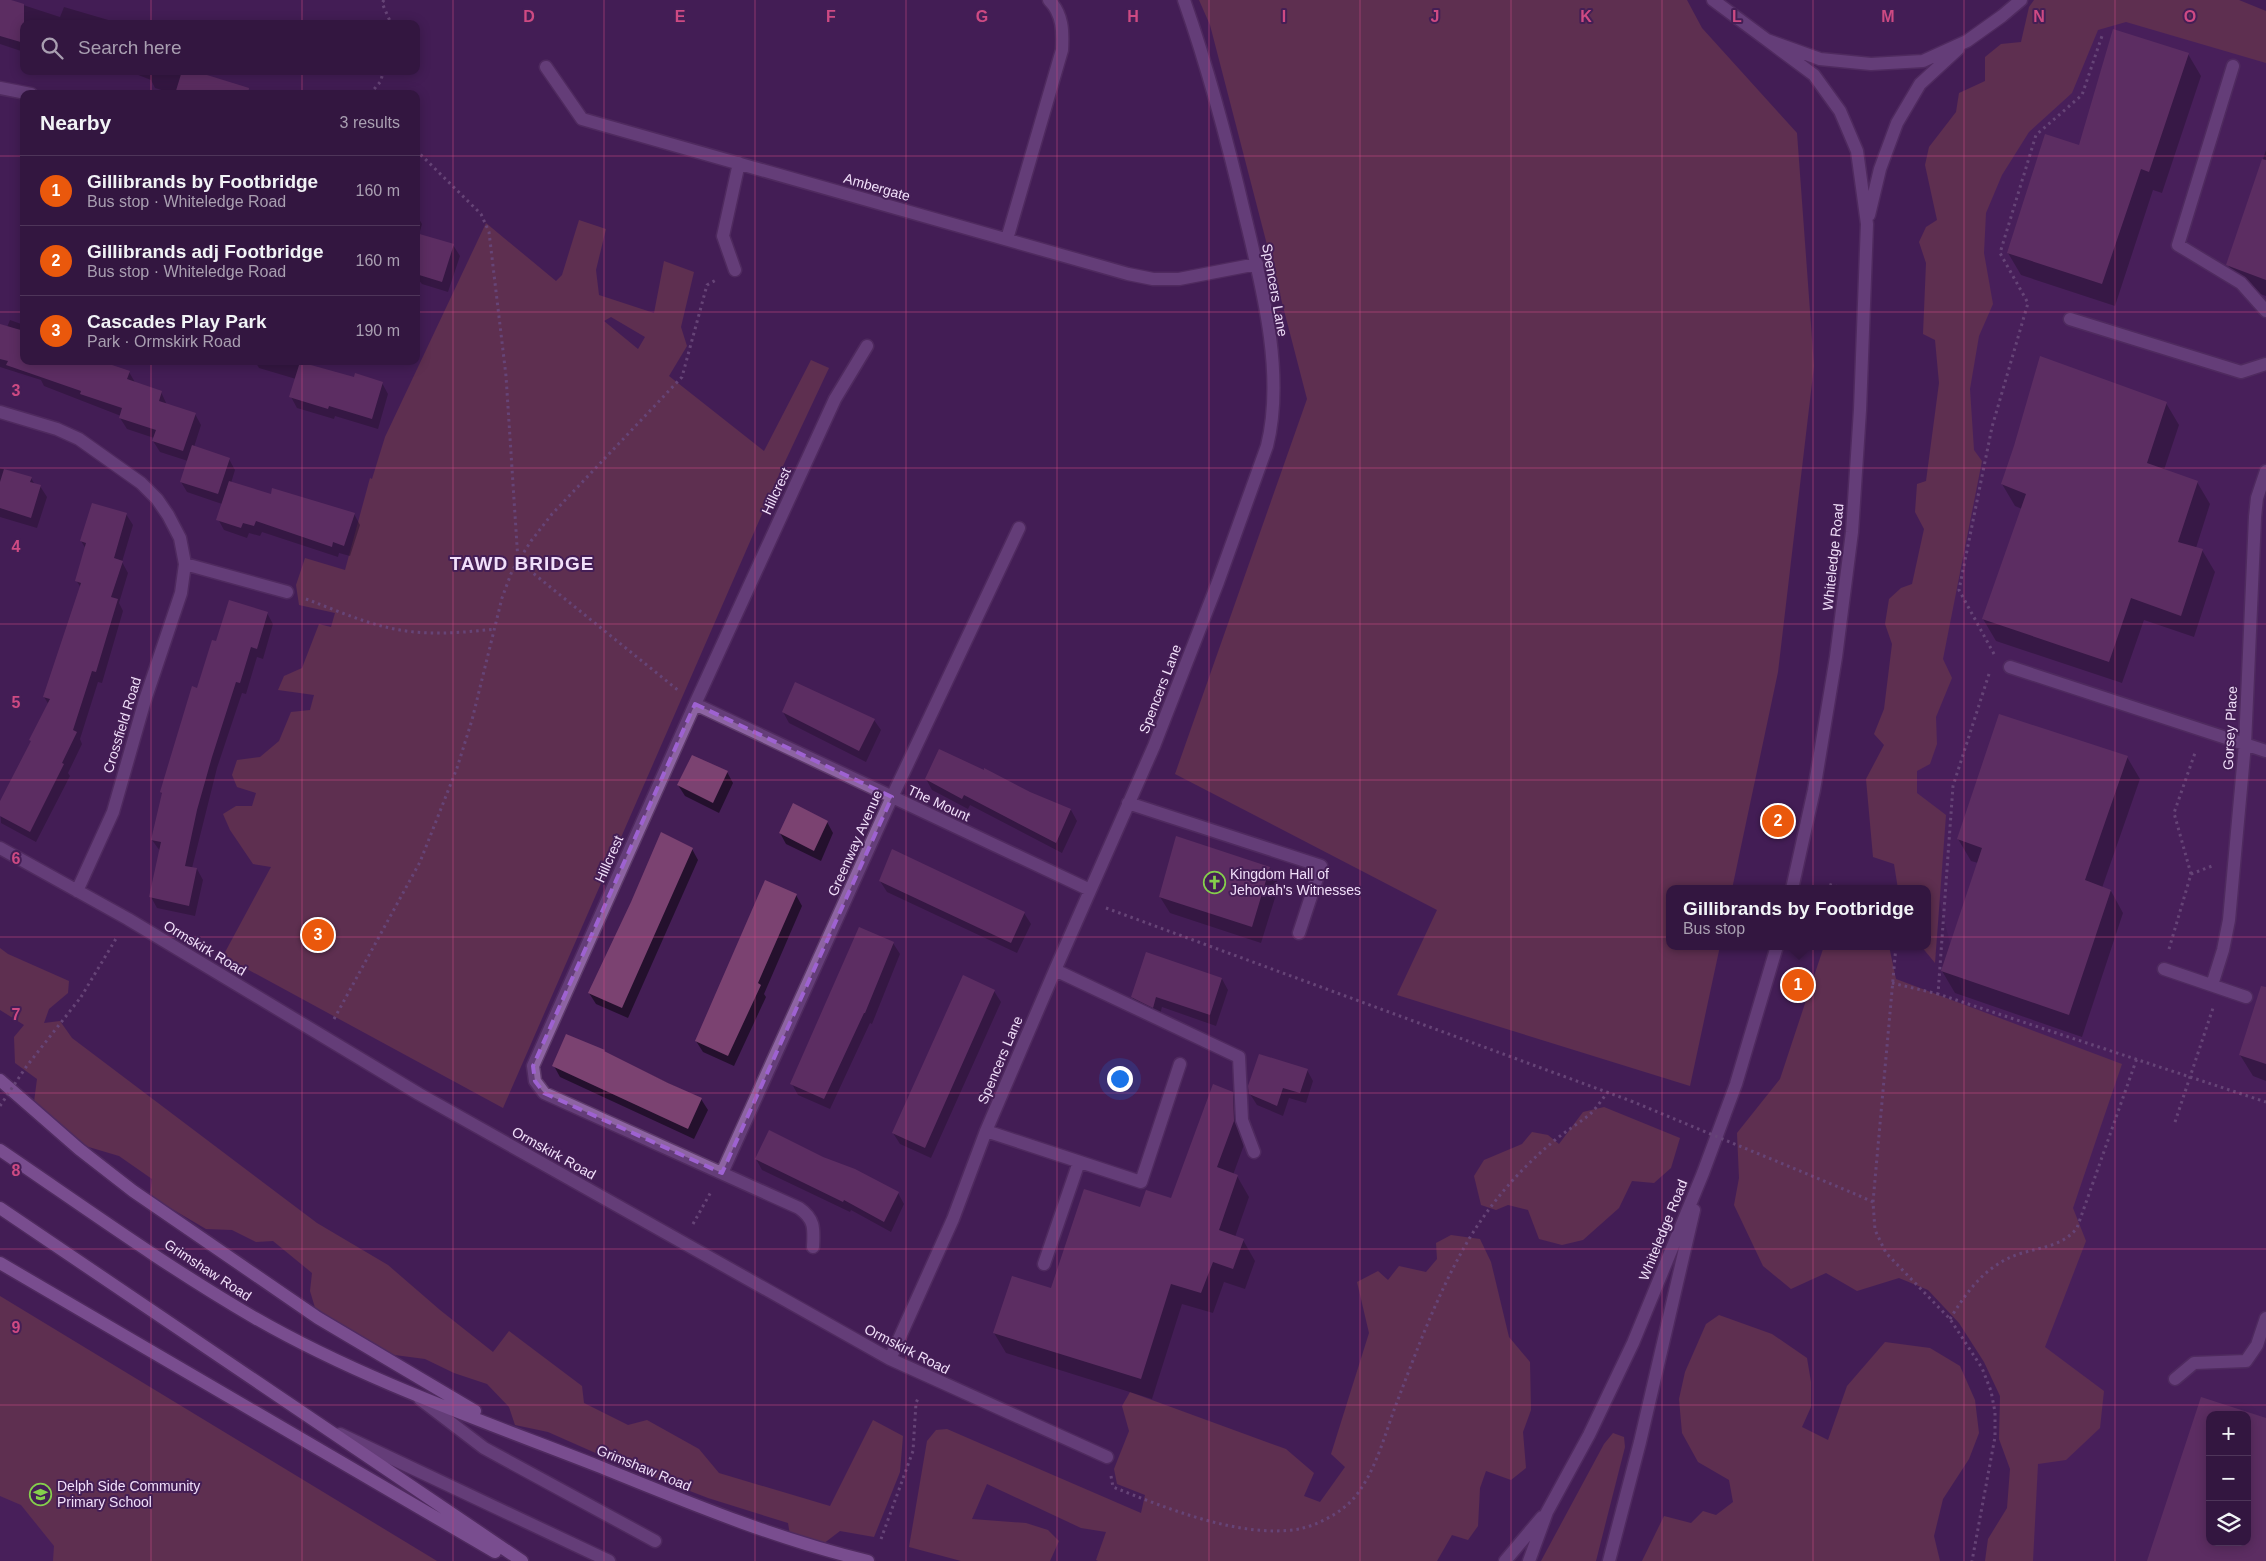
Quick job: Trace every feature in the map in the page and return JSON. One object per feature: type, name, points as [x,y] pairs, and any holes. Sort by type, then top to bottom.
[{"type":"main road","points":[[0,1080],[79,1149],[133,1191],[318,1318],[509,1431]]},
{"type":"main road","name":"Grimshaw Road","points":[[0,1150],[172,1265],[256,1318],[325,1355],[412,1392],[750,1527],[868,1561]]},
{"type":"main road","points":[[0,1208],[522,1561]]},
{"type":"main road","points":[[0,1263],[510,1561]]},
{"type":"street","points":[[1007,239],[1062,50],[1063,28],[1055,6],[1049,0]]},
{"type":"street","name":"Spencers Lane","points":[[890,1359],[953,1219],[986,1131],[1054,970],[1154,746],[1218,582],[1267,446],[1272,425],[1273,401],[1270,342],[1256,264],[1224,125],[1184,0]]},
{"type":"street","name":"Whiteledge Road","points":[[1713,0],[1814,75],[1840,110],[1857,151],[1867,224],[1860,410],[1852,532],[1836,657],[1817,771],[1793,885]]},
{"type":"street","points":[[1767,40],[1820,59],[1871,64],[1923,61],[1967,41],[2021,0]]},
{"type":"street","name":"Whiteledge Road","points":[[1867,224],[1880,169],[1897,124],[1920,84],[1967,41]]},
{"type":"street","points":[[2233,66],[2178,245],[2241,283],[2266,311]]},
{"type":"street","name":"Ambergate","points":[[546,67],[582,119],[1128,274],[1153,279],[1179,280],[1256,264]]},
{"type":"street","points":[[0,88],[20,92]]},
{"type":"street","points":[[735,270],[723,236],[739,163]]},
{"type":"street","points":[[2070,319],[2241,372],[2266,364]]},
{"type":"street","name":"Hillcrest","points":[[813,1247],[814,1224],[808,1214],[722,1172],[544,1093],[535,1081],[533,1066],[695,704],[835,399],[867,346]]},
{"type":"street","name":"Crossfield Road","points":[[0,412],[57,429],[79,439],[141,483],[157,499],[168,514],[180,538],[185,564],[181,593],[145,700],[112,812],[78,891]]},
{"type":"street","name":"Gorsey Place","points":[[2216,986],[2229,920],[2245,744],[2255,517],[2257,498],[2266,471]]},
{"type":"street","name":"Greenway Avenue","points":[[722,1172],[892,797],[1019,528]]},
{"type":"street","points":[[185,564],[286,592]]},
{"type":"street","points":[[2010,667],[2266,751]]},
{"type":"street","name":"The Mount","points":[[695,704],[892,797],[1087,895]]},
{"type":"street","points":[[1128,803],[1321,866],[1299,933]]},
{"type":"street","name":"Ormskirk Road","points":[[0,848],[128,919],[419,1094],[890,1359],[927,1378],[1107,1457]]},
{"type":"street","name":"Whiteledge Road","points":[[1529,1561],[1547,1512],[1590,1436],[1629,1352],[1703,1173],[1736,1084],[1776,950]]},
{"type":"street","points":[[2164,969],[2246,997]]},
{"type":"street","points":[[1054,970],[1239,1058],[1242,1120],[1254,1152]]},
{"type":"street","points":[[986,1131],[1141,1182],[1180,1064]]},
{"type":"street","points":[[1044,1264],[1079,1162]]},
{"type":"street","points":[[1609,1561],[1640,1442],[1703,1173]]},
{"type":"street","points":[[2175,1379],[2194,1363],[2246,1361],[2257,1345],[2266,1318]]},
{"type":"street","name":"Grimshaw Road","points":[[412,1392],[484,1448],[655,1540]]},
{"type":"street","points":[[310,1419],[609,1561]]},
{"type":"street","name":"Whiteledge Road","points":[[1505,1561],[1547,1512]]},
{"type":"path","points":[[384,0],[382,3],[390,20]]},
{"type":"path","points":[[1993,662],[1995,656],[1959,590],[1992,426],[2028,303],[2000,253],[2036,135],[2082,95],[2103,33]]},
{"type":"path","points":[[373,90],[381,80],[382,75]]},
{"type":"path","points":[[420,154],[481,214],[489,232],[506,376],[518,561],[695,704]]},
{"type":"path","points":[[324,1037],[420,862],[459,760],[472,720],[506,584],[518,561],[552,514],[682,378],[707,286],[735,270]]},
{"type":"path","points":[[286,592],[390,628],[420,633],[457,633],[494,629]]},
{"type":"path","points":[[1938,994],[1952,786],[1990,670]]},
{"type":"path","points":[[2164,969],[2190,874],[2174,813],[2203,730]]},
{"type":"path","points":[[2190,874],[2234,858]]},
{"type":"path","points":[[1087,895],[1608,1092],[1873,1202]]},
{"type":"path","points":[[0,1106],[26,1067],[80,996],[128,919]]},
{"type":"path","points":[[1896,950],[1873,1202],[1875,1230],[1886,1253],[1950,1319],[1982,1368],[1991,1391],[1995,1412],[1995,1436],[1972,1561]]},
{"type":"path","points":[[1892,983],[1938,994],[2266,1102]]},
{"type":"path","points":[[2175,1122],[2216,986]]},
{"type":"path","points":[[1950,1319],[1961,1300],[1985,1273],[2018,1255],[2055,1245],[2069,1238],[2077,1228],[2137,1058]]},
{"type":"path","points":[[1107,1457],[1113,1487],[1182,1514],[1260,1530],[1299,1529],[1325,1521],[1354,1498],[1372,1468],[1416,1352],[1452,1270],[1489,1208],[1514,1178],[1555,1140],[1590,1114],[1608,1092]]},
{"type":"path","points":[[682,1242],[722,1172]]},
{"type":"path","points":[[881,1539],[913,1451],[916,1403],[927,1378]]},
{"type":"highlighted area","points":[[695,704],[892,797],[722,1173],[544,1093],[535,1081],[533,1066]]},
{"type":"shaded area","points":[[1199,0],[1687,0],[1702,28],[1797,133],[1814,366],[1778,672],[1733,885],[1666,885],[1666,950],[1719,950],[1690,1086],[1397,995],[1437,910],[1175,774],[1307,399],[1210,25]]},
{"type":"shaded area","points":[[2034,0],[2239,0],[2266,11],[2266,63],[2126,22],[2098,30],[2072,93],[2029,132],[2002,175],[1986,213],[1984,253],[1993,304],[1979,336],[1970,389],[1974,450],[1982,461],[1943,659],[1952,678],[1936,717],[1937,744],[1930,764],[1917,771],[1917,793],[1946,815],[1935,963],[1924,950],[1931,950],[1931,885],[1897,885],[1894,864],[1873,857],[1866,779],[1884,745],[1874,734],[1884,709],[1892,644],[1885,624],[1889,599],[1901,588],[1912,584],[1924,529],[1915,512],[1917,484],[1926,481],[1939,383],[1935,340],[1923,334],[1926,263],[1919,242],[1926,227],[1937,220],[1925,165],[1929,147],[1956,112],[1959,93],[1985,81],[1985,57],[2001,44],[2021,42],[2029,7]]},
{"type":"shaded area","points":[[2063,6],[2266,33],[2266,1561],[2019,1561],[2029,1266],[1902,747],[1974,137]]},
{"type":"shaded area","points":[[579,220],[606,229],[596,270],[599,295],[654,313],[664,261],[694,272],[681,327],[687,346],[669,376],[764,451],[811,360],[829,368],[783,466],[503,1108],[223,956],[271,867],[253,864],[230,830],[223,814],[236,806],[252,806],[256,793],[237,787],[232,775],[237,760],[260,757],[279,741],[291,712],[310,710],[314,695],[278,690],[284,676],[302,668],[319,624],[331,627],[335,613],[299,605],[296,585],[305,558],[345,570],[370,478],[372,479],[385,437],[486,223],[556,281],[562,275]],"holes":[[[611,317],[645,337],[638,349],[604,321]]]},
{"type":"shaded area","points":[[0,948],[8,954],[69,981],[68,993],[49,1009],[44,1023],[60,1021],[72,1038],[317,1223],[388,1265],[493,1352],[509,1331],[582,1386],[584,1403],[628,1425],[647,1420],[699,1449],[719,1473],[830,1506],[873,1420],[903,1436],[900,1472],[874,1537],[840,1531],[823,1544],[790,1535],[788,1523],[708,1498],[625,1466],[548,1432],[515,1425],[509,1407],[487,1384],[454,1373],[425,1359],[387,1354],[316,1311],[310,1291],[312,1273],[273,1241],[256,1242],[232,1230],[206,1229],[150,1196],[152,1179],[119,1156],[82,1145],[34,1102],[37,1079],[15,1063],[14,1037],[24,1025],[0,1010]]},
{"type":"shaded area","points":[[1823,950],[1890,950],[1896,979],[2122,1064],[2073,1208],[2086,1241],[2045,1347],[2104,1391],[2100,1428],[2066,1460],[2038,1464],[2033,1561],[1985,1561],[1988,1539],[2007,1508],[2010,1469],[1999,1439],[2000,1396],[1984,1362],[1959,1323],[1928,1290],[1899,1278],[1857,1291],[1826,1273],[1791,1289],[1763,1266],[1734,1205],[1739,1178],[1737,1133],[1780,1079]]},
{"type":"shaded area","points":[[1604,1107],[1680,1138],[1671,1168],[1654,1183],[1632,1181],[1619,1208],[1583,1240],[1562,1245],[1539,1239],[1528,1210],[1508,1205],[1496,1210],[1481,1205],[1474,1176],[1484,1160],[1522,1144],[1532,1132],[1548,1135],[1559,1144],[1583,1112]]},
{"type":"shaded area","points":[[1451,1235],[1480,1239],[1491,1262],[1509,1337],[1530,1362],[1531,1410],[1523,1432],[1526,1468],[1511,1480],[1486,1471],[1480,1488],[1478,1526],[1468,1540],[1452,1535],[1437,1561],[1098,1561],[1096,1560],[1106,1532],[1081,1528],[987,1484],[972,1519],[1026,1523],[1048,1530],[1059,1541],[1050,1561],[961,1561],[909,1547],[927,1441],[936,1430],[947,1429],[1141,1513],[1145,1495],[1117,1484],[1114,1469],[1129,1431],[1122,1406],[1130,1392],[1286,1449],[1314,1473],[1304,1496],[1320,1502],[1345,1467],[1331,1454],[1369,1333],[1357,1282],[1378,1271],[1388,1280],[1399,1266],[1426,1272],[1437,1259],[1436,1243]]},
{"type":"shaded area","points":[[0,1296],[437,1561],[53,1561],[54,1546],[21,1505],[0,1496]]},
{"type":"shaded area","points":[[1719,1315],[1772,1334],[1807,1358],[1811,1382],[1811,1407],[1802,1427],[1828,1440],[1847,1386],[1885,1342],[1930,1348],[1960,1366],[1975,1400],[1979,1433],[1969,1459],[1943,1499],[1934,1536],[1940,1561],[1642,1561],[1664,1516],[1691,1523],[1703,1511],[1716,1515],[1733,1502],[1729,1480],[1698,1462],[1682,1433],[1679,1399],[1685,1372],[1706,1324]]},
{"type":"shaded area","points":[[1613,1433],[1624,1437],[1625,1447],[1596,1561],[1541,1561],[1604,1444]]},
{"type":"shaded area","name":"Delph Side Community Primary School","points":[[0,1443],[218,1561],[0,1561]]},
{"type":"building","points":[[0,0],[11,0],[24,4],[24,20],[20,20],[20,42],[0,36]]},
{"type":"building","points":[[2113,29],[2189,53],[2149,172],[2141,169],[2102,284],[2007,253],[2045,134],[2079,145]]},
{"type":"building","points":[[181,75],[207,75],[249,88],[249,90],[176,90]]},
{"type":"building","points":[[2262,159],[2266,160],[2266,280],[2226,265]]},
{"type":"building","points":[[420,234],[454,244],[442,282],[420,275]]},
{"type":"building","points":[[0,324],[20,330],[20,365],[112,365],[130,371],[127,379],[162,391],[159,401],[196,413],[183,451],[152,441],[156,430],[119,418],[122,408],[80,394],[81,391],[6,365],[8,361],[0,359]]},
{"type":"building","points":[[2040,356],[2167,402],[2147,463],[2198,481],[2178,542],[2203,549],[2181,616],[2131,598],[2109,662],[1982,619],[2026,494],[2001,484]]},
{"type":"building","points":[[299,365],[311,365],[354,377],[355,373],[383,382],[372,419],[329,406],[328,409],[289,397]]},
{"type":"building","points":[[192,445],[230,458],[218,494],[180,482]]},
{"type":"building","points":[[4,469],[32,477],[30,482],[41,485],[31,518],[0,508],[0,482]]},
{"type":"building","points":[[229,481],[271,494],[272,488],[355,513],[344,546],[333,542],[332,547],[256,521],[254,526],[243,523],[241,528],[216,520]]},
{"type":"building","points":[[92,503],[127,513],[114,558],[123,561],[111,597],[118,599],[96,672],[92,671],[73,730],[77,732],[62,763],[64,764],[30,832],[0,816],[0,801],[50,699],[43,697],[81,583],[75,581],[86,543],[80,541]]},
{"type":"building","points":[[229,600],[268,612],[257,649],[251,647],[240,683],[236,682],[197,810],[185,866],[197,868],[189,906],[149,897],[161,842],[151,840],[162,793],[160,792],[192,686],[197,688],[212,640],[216,641]]},
{"type":"building","points":[[795,682],[875,719],[859,751],[782,712]]},
{"type":"building","points":[[1999,714],[2128,756],[2085,880],[2111,890],[2069,1015],[1941,971],[1982,848],[1957,839]]},
{"type":"building","points":[[939,749],[1071,809],[1056,843],[964,795],[962,799],[925,779]]},
{"type":"building","points":[[692,755],[728,771],[713,803],[677,785]]},
{"type":"building","points":[[793,803],[828,821],[814,851],[779,833]]},
{"type":"building","points":[[661,832],[693,848],[622,1008],[588,993],[631,902]]},
{"type":"building","name":"Kingdom Hall of Jehovah's Witnesses","points":[[1176,836],[1270,867],[1252,927],[1159,897]]},
{"type":"building","points":[[892,849],[1025,912],[1011,943],[879,881]]},
{"type":"building","points":[[765,880],[797,894],[758,983],[761,985],[728,1056],[695,1041]]},
{"type":"building","points":[[859,927],[894,942],[865,1013],[824,1099],[790,1084]]},
{"type":"building","points":[[1146,952],[1222,978],[1210,1015],[1156,997],[1153,1008],[1131,997]]},
{"type":"building","points":[[963,975],[995,990],[925,1148],[892,1133]]},
{"type":"building","points":[[2261,986],[2266,987],[2266,1064],[2239,1055]]},
{"type":"building","points":[[566,1034],[605,1050],[668,1083],[702,1098],[688,1129],[552,1066]]},
{"type":"building","points":[[1259,1054],[1308,1069],[1300,1093],[1283,1088],[1277,1106],[1249,1094],[1248,1086]]},
{"type":"building","points":[[1213,1084],[1233,1092],[1234,1121],[1217,1167],[1238,1175],[1219,1230],[1244,1239],[1233,1269],[1213,1262],[1201,1293],[1171,1284],[1141,1379],[993,1333],[1012,1276],[1051,1288],[1084,1189],[1140,1207],[1146,1190],[1171,1198]]},
{"type":"building","points":[[769,1130],[823,1157],[855,1169],[899,1192],[884,1222],[844,1200],[843,1202],[755,1159]]},
{"type":"building","points":[[2201,1397],[2244,1411],[2206,1411],[2206,1546],[2251,1546],[2251,1413],[2266,1418],[2266,1561],[2147,1561]]},
{"type":"place","name":"Gillibrands adj Footbridge","points":[[1778,821]]},
{"type":"place","name":"Kingdom Hall of Jehovah's Witnesses","points":[[1214,882]]},
{"type":"place","name":"Cascades Play Park","points":[[318,935]]},
{"type":"place","name":"Gillibrands by Footbridge","points":[[1798,985]]},
{"type":"place","name":"Delph Side Community Primary School","points":[[41,1494]]},
{"type":"district","name":"TAWD BRIDGE","points":[[522,563]]}]
